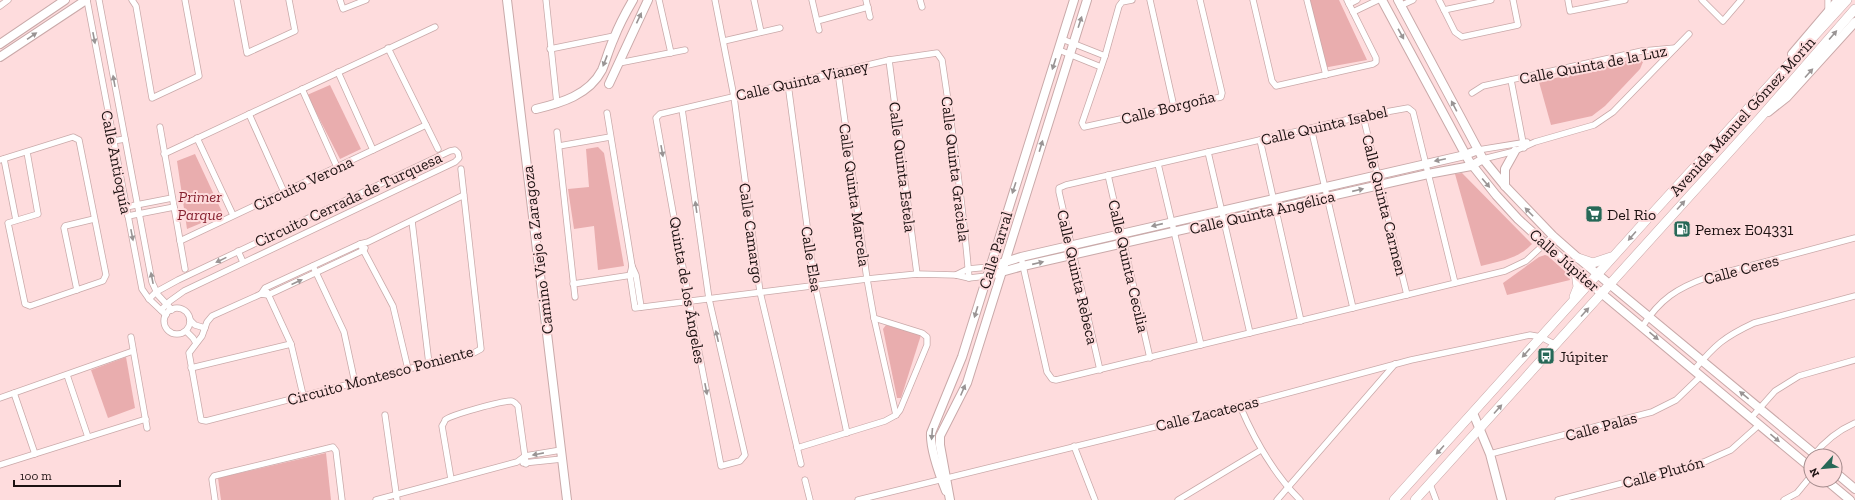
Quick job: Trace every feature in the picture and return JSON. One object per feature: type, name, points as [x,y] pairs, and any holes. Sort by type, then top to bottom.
[{"type":"main road","name":"Avenida Manuel Gómez Morín","points":[[1394,500],[1847,0]]},
{"type":"main road","name":"Avenida Manuel Gómez Morín","points":[[1415,500],[1760,118],[1855,9]]},
{"type":"main road","points":[[1578,258],[1593,263],[1614,256]]},
{"type":"main road","points":[[1572,302],[1578,287],[1576,272]]},
{"type":"street","points":[[0,6],[8,0]]},
{"type":"street","points":[[0,44],[65,0]]},
{"type":"street","points":[[0,57],[86,0]]},
{"type":"street","name":"Calle Antioquía","points":[[86,0],[142,289],[149,299],[166,315]]},
{"type":"street","name":"Calle Antioquía","points":[[99,0],[152,282],[156,292],[172,310]]},
{"type":"street","points":[[132,0],[136,6],[152,98],[155,98],[199,76],[185,0]]},
{"type":"street","points":[[136,6],[139,0]]},
{"type":"street","points":[[237,0],[247,53],[294,31],[289,0]]},
{"type":"street","points":[[340,0],[343,9],[366,0]]},
{"type":"street","name":"Camino Viejo a Zaragoza","points":[[507,0],[567,500]]},
{"type":"street","points":[[546,0],[557,104]]},
{"type":"street","points":[[536,109],[557,104],[573,97],[594,81],[601,70],[614,36],[633,0]]},
{"type":"street","points":[[609,84],[648,0]]},
{"type":"street","points":[[660,0],[671,53]]},
{"type":"street","name":"Calle Camargo","points":[[715,0],[734,97],[760,292],[800,464]]},
{"type":"street","points":[[754,0],[761,32]]},
{"type":"street","points":[[812,0],[818,30]]},
{"type":"street","points":[[866,0],[870,17]]},
{"type":"street","points":[[920,0],[922,7]]},
{"type":"street","name":"Calle Parral","points":[[950,499],[932,441],[931,433],[962,358],[989,266],[1074,0]]},
{"type":"street","name":"Calle Parral","points":[[944,479],[940,436],[966,382],[1087,0]]},
{"type":"street","name":"Calle Borgoña","points":[[1132,0],[1122,2],[1119,6],[1105,56],[1082,124],[1084,127],[1219,98],[1222,96],[1200,0]]},
{"type":"street","points":[[1150,0],[1174,108]]},
{"type":"street","points":[[1253,0],[1274,85],[1279,86],[1373,64],[1376,62],[1376,58],[1348,2],[1357,0]]},
{"type":"street","points":[[1307,0],[1326,75]]},
{"type":"street","points":[[1353,12],[1378,0]]},
{"type":"street","name":"Calle Júpiter","points":[[1382,0],[1471,166],[1518,219],[1576,272],[1759,425],[1803,453]]},
{"type":"street","points":[[1399,3],[1413,0]]},
{"type":"street","points":[[1439,0],[1459,37],[1518,25],[1513,0]]},
{"type":"street","points":[[1444,10],[1491,0]]},
{"type":"street","points":[[1568,0],[1570,11],[1625,0]]},
{"type":"street","points":[[1702,0],[1723,21],[1742,0]]},
{"type":"street","points":[[1828,0],[1828,11]]},
{"type":"street","points":[[1761,95],[1769,80],[1838,0]]},
{"type":"street","name":"Calle Júpiter","points":[[1399,3],[1483,159],[1505,186],[1552,236],[1760,408],[1803,450]]},
{"type":"street","points":[[817,22],[868,7]]},
{"type":"street","points":[[1760,118],[1787,97],[1855,22]]},
{"type":"street","points":[[164,154],[435,27]]},
{"type":"street","points":[[724,41],[780,28]]},
{"type":"street","name":"Calle Quinta Angélica","points":[[989,266],[1071,245],[1465,155],[1478,150],[1524,145],[1594,125],[1604,120],[1613,112],[1688,34]]},
{"type":"street","points":[[550,49],[614,36]]},
{"type":"street","points":[[1062,39],[1105,56]]},
{"type":"street","points":[[388,48],[438,149]]},
{"type":"street","name":"Calle Quinta de la Luz","points":[[1472,93],[1483,86],[1642,51],[1675,48]]},
{"type":"street","points":[[619,63],[686,50]]},
{"type":"street","points":[[1058,50],[1101,67]]},
{"type":"street","name":"Calle Quinta Vianey","points":[[660,114],[889,60],[933,53],[940,56],[942,60]]},
{"type":"street","name":"Calle Quinta Estela","points":[[889,60],[917,274]]},
{"type":"street","name":"Calle Quinta Graciela","points":[[942,60],[964,217],[968,278]]},
{"type":"street","points":[[338,72],[373,150]]},
{"type":"street","name":"Calle Quinta Marcela","points":[[838,72],[867,278],[874,318],[896,415]]},
{"type":"street","name":"Calle Quinta de la Luz","points":[[1511,80],[1524,145]]},
{"type":"street","name":"Calle Elsa","points":[[788,84],[815,285],[848,433]]},
{"type":"street","points":[[302,89],[337,167]]},
{"type":"street","name":"Calle Quinta Isabel","points":[[1063,186],[1363,116],[1403,108],[1410,109],[1455,283]]},
{"type":"street","name":"Quinta de los Ángeles","points":[[660,114],[656,118],[689,301],[721,464],[723,466],[742,460],[745,455],[708,299],[682,109]]},
{"type":"street","points":[[607,113],[632,266],[635,308],[867,278],[917,274],[956,275],[968,278],[987,276]]},
{"type":"street","points":[[249,114],[284,192]]},
{"type":"street","name":"Calle Quinta Carmen","points":[[1363,116],[1407,294]]},
{"type":"street","name":"Circuito Verona","points":[[180,241],[426,125]]},
{"type":"street","points":[[160,127],[185,269]]},
{"type":"street","points":[[1311,128],[1353,308]]},
{"type":"street","points":[[558,132],[575,297]]},
{"type":"street","points":[[16,220],[2,159],[73,137],[79,140],[106,275],[105,279],[103,281],[30,306],[25,304],[8,223],[36,216],[38,212],[27,152]]},
{"type":"street","points":[[559,146],[610,137]]},
{"type":"street","points":[[198,138],[233,215]]},
{"type":"street","points":[[113,141],[125,139]]},
{"type":"street","points":[[1260,140],[1301,321]]},
{"type":"street","name":"Calle Quinta Angélica","points":[[987,276],[1023,266],[1224,220],[1428,174],[1471,166],[1483,159],[1515,151],[1524,145]]},
{"type":"street","name":"Circuito Cerrada de Turquesa","points":[[149,299],[156,292],[450,151],[455,150],[458,153],[459,158],[455,162],[184,291],[166,304],[161,310]]},
{"type":"street","points":[[1505,186],[1506,170],[1515,151]]},
{"type":"street","points":[[1208,152],[1250,333]]},
{"type":"street","points":[[1158,164],[1201,345]]},
{"type":"street","name":"Circuito Montesco Poniente","points":[[261,294],[212,316],[207,322],[202,336],[189,353],[200,418],[204,421],[303,395],[470,355],[481,349],[461,169]]},
{"type":"street","name":"Calle Quinta Cecilia","points":[[1108,175],[1150,358]]},
{"type":"street","name":"Calle Quinta Rebeca","points":[[1063,186],[1059,188],[1058,192],[1100,370]]},
{"type":"street","points":[[368,242],[364,250],[268,295],[261,294],[265,288],[360,244],[368,242],[464,195]]},
{"type":"street","points":[[126,207],[172,198]]},
{"type":"street","points":[[128,216],[174,207]]},
{"type":"street","points":[[77,290],[64,228],[65,226],[94,219]]},
{"type":"street","points":[[412,221],[429,364]]},
{"type":"street","points":[[1021,257],[1047,372],[1049,376],[1056,380],[1490,275],[1526,261],[1552,236]]},
{"type":"street","name":"Calle Ceres","points":[[1642,326],[1665,298],[1690,283],[1855,238]]},
{"type":"street","points":[[360,244],[393,306],[408,369]]},
{"type":"street","points":[[238,252],[243,262]]},
{"type":"street","points":[[313,266],[344,332],[349,349],[355,383]]},
{"type":"street","points":[[956,275],[968,269],[989,266]]},
{"type":"street","points":[[573,284],[633,275]]},
{"type":"street","points":[[633,275],[641,308]]},
{"type":"street","points":[[265,288],[291,344],[303,395]]},
{"type":"street","points":[[1694,370],[1702,360],[1725,338],[1754,323],[1855,296]]},
{"type":"street","points":[[190,320],[186,331],[178,334],[169,331],[165,323],[166,315],[172,310],[179,308],[185,311],[195,325],[205,328]]},
{"type":"street","points":[[797,448],[885,421],[896,415],[902,406],[928,340],[922,333],[874,318]]},
{"type":"street","points":[[186,331],[196,343]]},
{"type":"street","name":"Calle Zacatecas","points":[[858,500],[1240,406],[1395,364],[1526,335],[1541,337],[1556,345]]},
{"type":"street","points":[[131,337],[147,428]]},
{"type":"street","points":[[191,368],[291,344]]},
{"type":"street","points":[[0,398],[133,351]]},
{"type":"street","points":[[1751,418],[1775,391],[1799,376],[1855,360]]},
{"type":"street","points":[[1277,500],[1395,364]]},
{"type":"street","points":[[67,375],[88,438]]},
{"type":"street","name":"Calle Palas","points":[[1490,454],[1652,412],[1676,400],[1701,376]]},
{"type":"street","points":[[14,393],[35,454]]},
{"type":"street","points":[[451,479],[442,426],[445,420],[452,416],[498,403],[511,401],[518,406],[526,464]]},
{"type":"street","points":[[1240,406],[1260,450],[1288,488],[1300,500]]},
{"type":"street","points":[[1473,412],[1490,454],[1502,500]]},
{"type":"street","points":[[385,415],[398,500]]},
{"type":"street","points":[[0,465],[146,419]]},
{"type":"street","points":[[1822,448],[1830,439],[1855,423]]},
{"type":"street","name":"Calle Plutón","points":[[1558,500],[1704,462],[1731,450],[1759,425]]},
{"type":"street","points":[[1074,446],[1095,500]]},
{"type":"street","points":[[215,500],[212,478],[214,476],[333,447],[336,451],[342,500]]},
{"type":"street","points":[[376,500],[397,493],[517,462],[525,456],[561,450]]},
{"type":"street","points":[[1178,500],[1260,450]]},
{"type":"street","points":[[517,462],[526,464],[562,459]]},
{"type":"street","points":[[1843,479],[1855,489]]},
{"type":"street","points":[[805,480],[810,500]]},
{"type":"street","points":[[1430,484],[1436,500]]},
{"type":"street","points":[[1784,500],[1797,493],[1803,486]]},
{"type":"street","points":[[1836,488],[1850,500]]},
{"type":"green space","points":[[1310,0],[1339,0],[1367,60],[1323,68]]},
{"type":"green space","points":[[1638,58],[1643,62],[1640,69],[1605,106],[1592,116],[1551,125],[1539,82]]},
{"type":"green space","points":[[330,85],[361,149],[340,159],[307,95]]},
{"type":"green space","points":[[598,147],[604,153],[624,266],[598,270],[594,226],[574,229],[568,189],[589,187],[586,149]]},
{"type":"green space","name":"Primer Parque","points":[[195,154],[223,214],[187,229],[177,161]]},
{"type":"green space","points":[[1462,173],[1532,244],[1527,249],[1508,259],[1481,266],[1455,174]]},
{"type":"green space","points":[[1545,255],[1569,275],[1570,280],[1507,295],[1503,283],[1539,257]]},
{"type":"green space","points":[[886,325],[921,335],[901,398],[897,398],[883,329]]},
{"type":"green space","points":[[126,357],[135,408],[108,418],[91,370]]},
{"type":"green space","points":[[326,453],[331,500],[221,500],[218,478]]},
{"type":"place","name":"Del Rio","points":[[1594,214]]},
{"type":"place","name":"Pemex E04331","points":[[1682,229]]},
{"type":"place","name":"Júpiter","points":[[1546,356]]}]
